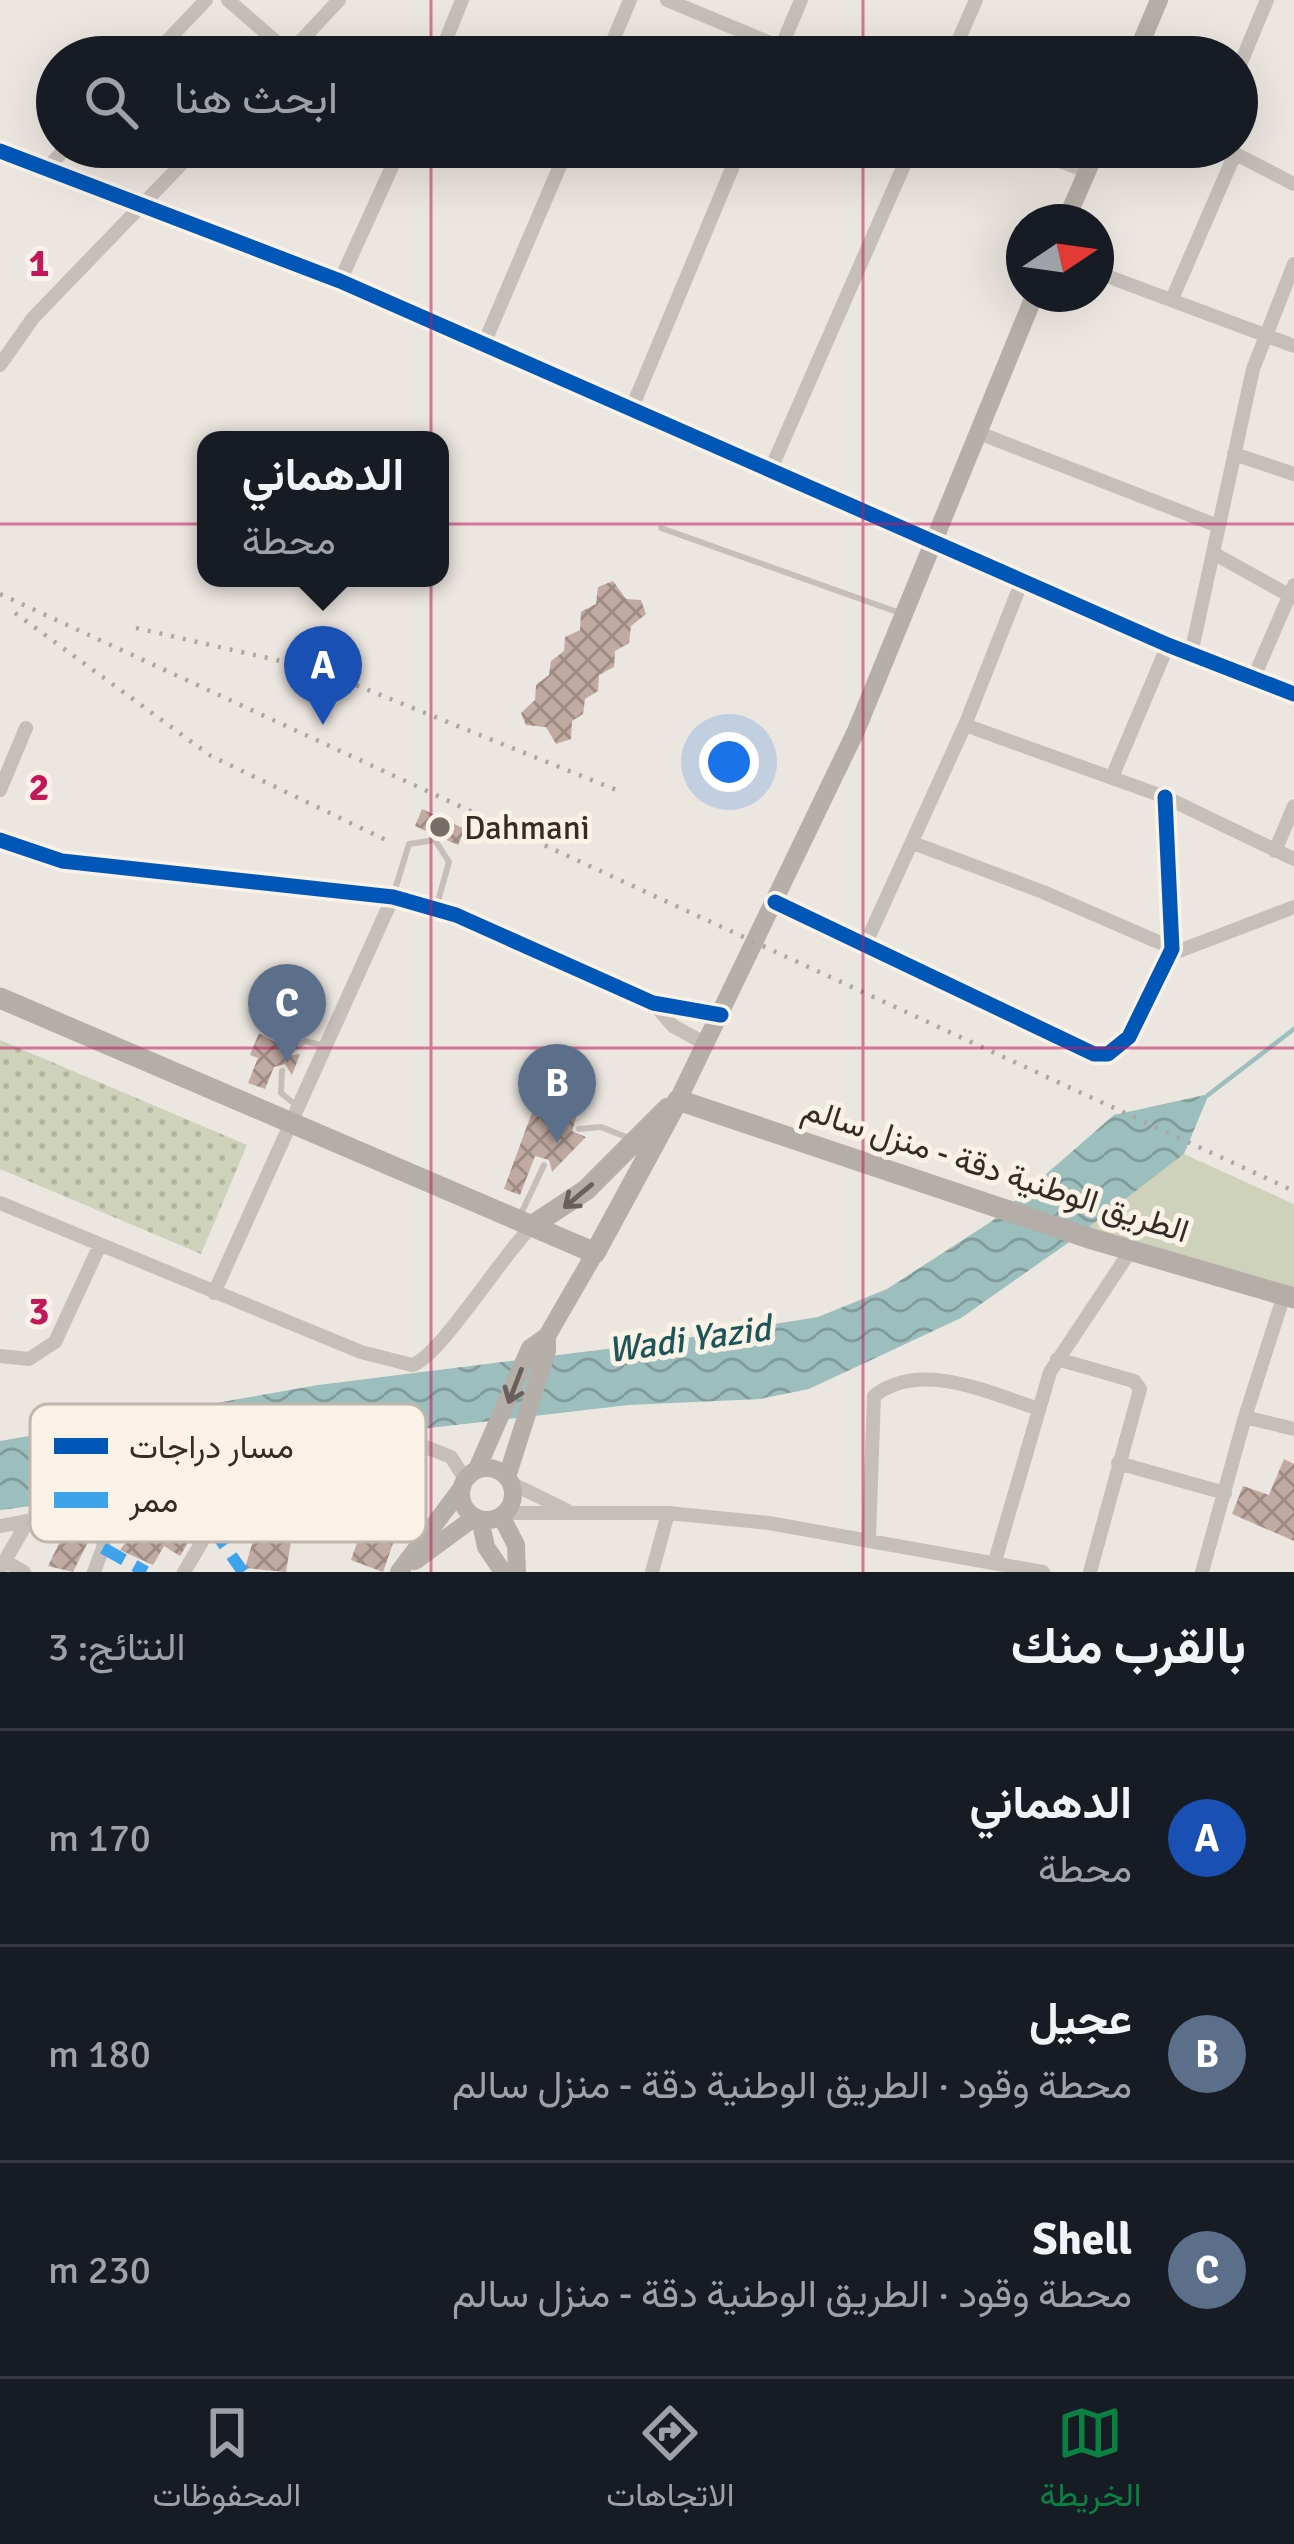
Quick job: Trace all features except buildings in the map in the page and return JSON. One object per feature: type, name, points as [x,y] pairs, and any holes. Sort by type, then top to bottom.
[{"type":"main road","points":[[1144,36],[1159,0]]},
{"type":"main road","points":[[1073,204],[1089,168]]},
{"type":"main road","points":[[526,1222],[586,1190],[645,1142],[678,1100],[856,731],[1028,312]]},
{"type":"main road","points":[[0,998],[295,1116],[595,1253]]},
{"type":"main road","name":"الطريق الوطنية دقة - منزل سالم","points":[[678,1100],[1092,1239],[1289,1296]]},
{"type":"main road","points":[[426,1537],[468,1479],[595,1253],[645,1142]]},
{"type":"main road","points":[[401,1572],[478,1518],[502,1514],[513,1496],[509,1480],[541,1345]]},
{"type":"main road","points":[[468,1479],[493,1468],[509,1480]]},
{"type":"main road","points":[[468,1479],[463,1505],[478,1518],[486,1547],[503,1572]]},
{"type":"main road","points":[[502,1514],[516,1545],[517,1572]]},
{"type":"main road","points":[[401,1572],[423,1542]]},
{"type":"street","points":[[172,36],[206,0]]},
{"type":"street","points":[[228,0],[267,36]]},
{"type":"street","points":[[306,36],[339,0]]},
{"type":"street","points":[[447,36],[462,0]]},
{"type":"street","points":[[615,36],[630,0]]},
{"type":"street","points":[[667,0],[744,36]]},
{"type":"street","points":[[785,36],[801,0]]},
{"type":"street","points":[[960,36],[976,0]]},
{"type":"street","points":[[1252,36],[1268,0]]},
{"type":"street","points":[[0,151],[36,165]]},
{"type":"street","points":[[1258,167],[1294,184]]},
{"type":"street","points":[[0,364],[33,318],[178,168]]},
{"type":"street","points":[[340,281],[391,168]]},
{"type":"street","points":[[483,346],[559,168]]},
{"type":"street","points":[[631,410],[732,168]]},
{"type":"street","points":[[770,471],[902,168]]},
{"type":"street","points":[[1080,168],[1088,171]]},
{"type":"street","points":[[1172,299],[1222,168]]},
{"type":"street","points":[[46,169],[340,281],[1168,645],[1294,694]]},
{"type":"street","points":[[1191,654],[1265,334],[1294,264]]},
{"type":"street","points":[[1114,278],[1294,346]]},
{"type":"street","points":[[979,433],[1219,526]]},
{"type":"street","points":[[1234,454],[1294,474]]},
{"type":"street","points":[[1213,553],[1292,593],[1254,677]]},
{"type":"street","points":[[865,945],[964,725],[1022,580]]},
{"type":"street","points":[[1112,777],[1168,645]]},
{"type":"street","points":[[964,725],[1165,797],[1294,859]]},
{"type":"street","points":[[0,790],[26,728]]},
{"type":"street","points":[[776,902],[1094,1054],[1108,1054],[1129,1036],[1172,949],[1165,797]]},
{"type":"street","points":[[1275,851],[1294,806]]},
{"type":"street","points":[[0,839],[62,861],[393,897],[436,908],[652,1003],[721,1015]]},
{"type":"street","points":[[913,843],[1043,892],[1172,949],[1196,948],[1294,907]]},
{"type":"street","points":[[214,1293],[393,897]]},
{"type":"street","points":[[652,1003],[673,1026],[706,1044]]},
{"type":"street","points":[[0,1203],[361,1352],[412,1366],[433,1355],[526,1222]]},
{"type":"street","points":[[0,1356],[29,1359],[55,1342],[100,1245]]},
{"type":"street","points":[[995,1561],[1036,1408],[1057,1359],[1131,1250]]},
{"type":"street","points":[[1202,1572],[1245,1418],[1289,1296]]},
{"type":"street","points":[[1057,1359],[1134,1381],[1140,1389],[1090,1572]]},
{"type":"street","points":[[868,1538],[874,1396],[886,1386],[942,1380],[1036,1408]]},
{"type":"street","points":[[1245,1418],[1294,1429]]},
{"type":"street","points":[[426,1447],[452,1457],[468,1479]]},
{"type":"street","points":[[1118,1463],[1225,1493]]},
{"type":"street","points":[[509,1480],[566,1510]]},
{"type":"street","points":[[502,1514],[566,1510],[668,1513],[868,1538],[1043,1572]]},
{"type":"street","points":[[654,1572],[668,1513]]},
{"type":"street","points":[[0,1526],[28,1521]]},
{"type":"street","points":[[25,1572],[2,1565],[28,1521]]},
{"type":"street","points":[[94,1572],[105,1542]]},
{"type":"street","points":[[184,1572],[202,1542]]},
{"type":"lane","points":[[662,529],[903,614]]},
{"type":"lane","points":[[393,897],[404,851],[427,838],[448,853],[436,908]]},
{"type":"lane","points":[[291,1050],[305,1041],[326,1046]]},
{"type":"lane","points":[[283,1071],[280,1093],[295,1116]]},
{"type":"lane","points":[[579,1130],[601,1127],[645,1142]]},
{"type":"lane","points":[[526,1222],[544,1165]]},
{"type":"green space","points":[[0,1040],[247,1145],[201,1254],[0,1169]]},
{"type":"green space","points":[[1184,1154],[1294,1204],[1294,1287],[1086,1227]]},
{"type":"water","points":[[1209,1094],[1184,1154],[1065,1245],[961,1318],[809,1389],[760,1399],[629,1405],[426,1428],[426,1404],[210,1404],[818,1317],[887,1289],[992,1221],[1114,1115]]},
{"type":"water","points":[[30,1436],[30,1506],[0,1510],[0,1441]]},
{"type":"waterway","name":"Wadi Yazid","points":[[1208,1095],[1294,1029]]},
{"type":"railway","points":[[0,594],[1294,1191]]},
{"type":"railway","points":[[15,613],[211,756],[390,842]]},
{"type":"railway","points":[[136,628],[316,669],[619,791]]},
{"type":"marked path","points":[[222,1542],[243,1572]]},
{"type":"marked path","points":[[103,1548],[146,1572]]},
{"type":"cycle path","points":[[0,151],[36,165]]},
{"type":"cycle path","points":[[44,168],[340,281],[1168,645],[1294,694]]},
{"type":"cycle path","points":[[775,902],[1094,1054],[1108,1054],[1129,1037],[1172,949],[1165,797]]},
{"type":"cycle path","points":[[0,840],[62,861],[393,897],[456,915],[653,1003],[721,1015]]},
{"type":"place","name":"الدهماني","points":[[323,725]]},
{"type":"place","name":"Dahmani","points":[[440,827]]},
{"type":"place","name":"Shell","points":[[287,1063]]},
{"type":"place","name":"عجيل","points":[[557,1143]]}]
